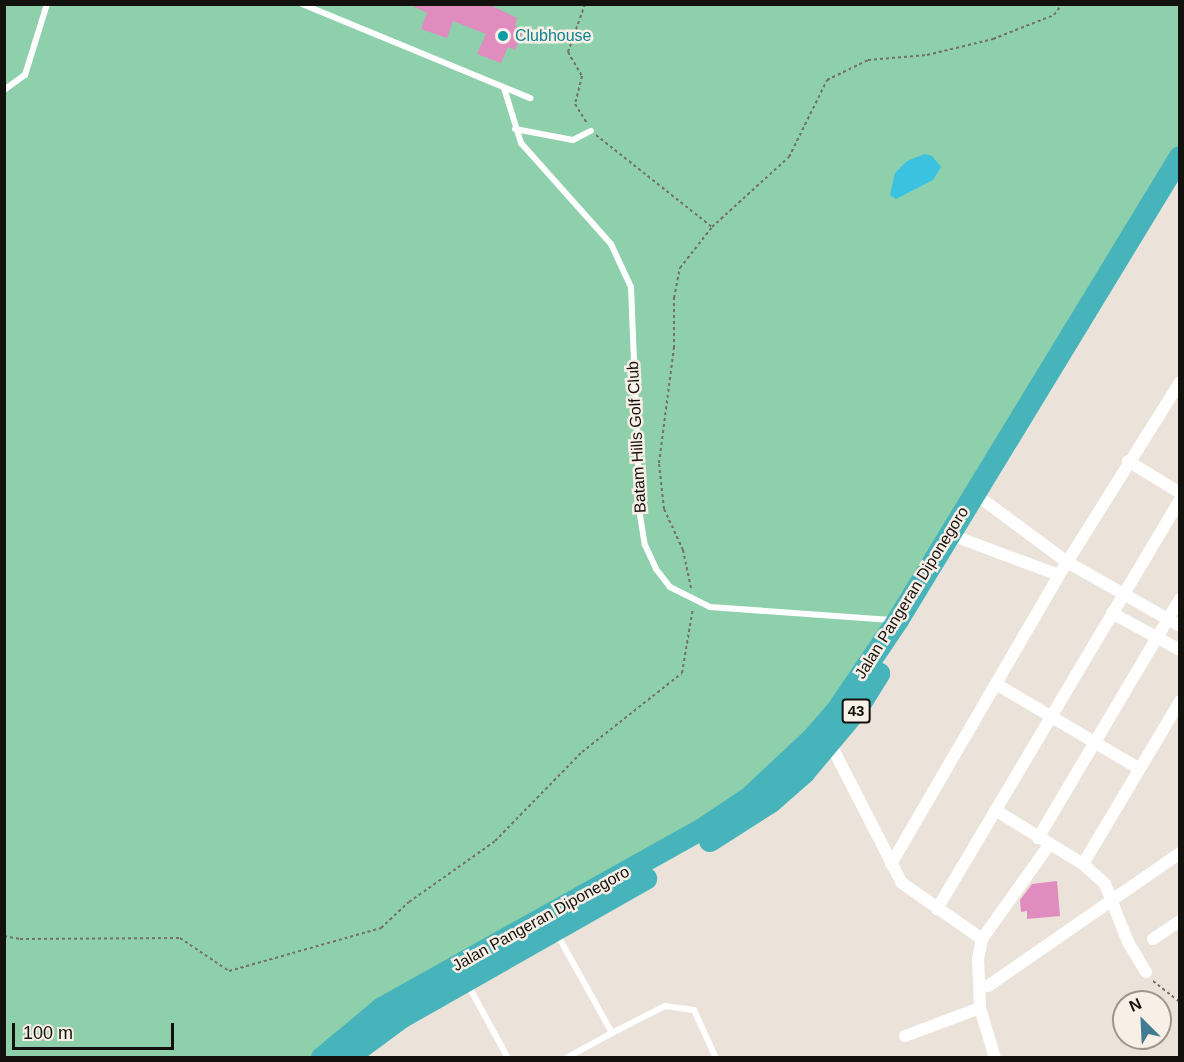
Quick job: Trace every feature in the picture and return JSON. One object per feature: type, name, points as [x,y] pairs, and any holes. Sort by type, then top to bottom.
[{"type":"highway","name":"Jalan Pangeran Diponegoro","points":[[322,1058],[382,1008],[707,826],[749,798],[789,763],[838,708],[898,620],[1179,157]]},
{"type":"highway","name":"Jalan Pangeran Diponegoro","points":[[347,1058],[401,1018],[555,931],[771,802],[830,743],[856,711],[986,502],[1179,181]]},
{"type":"street","points":[[891,864],[1059,575],[1179,382]]},
{"type":"street","points":[[1128,461],[1179,493]]},
{"type":"street","points":[[937,909],[1049,715],[1179,499]]},
{"type":"street","points":[[986,502],[1067,562],[1179,626]]},
{"type":"street","points":[[962,539],[1059,575]]},
{"type":"street","points":[[1038,838],[1179,599]]},
{"type":"street","points":[[1112,613],[1179,650]]},
{"type":"street","points":[[996,684],[1096,741],[1138,768]]},
{"type":"street","points":[[1083,864],[1179,701]]},
{"type":"street","points":[[830,743],[902,883],[982,939]]},
{"type":"street","points":[[995,810],[1097,873],[1112,898],[1128,942],[1146,972]]},
{"type":"street","points":[[995,1058],[981,1008],[978,959],[982,939],[1049,845]]},
{"type":"street","points":[[988,986],[1179,853]]},
{"type":"street","points":[[1153,939],[1179,921]]},
{"type":"street","points":[[905,1036],[981,1008]]},
{"type":"lane","points":[[4,90],[25,75],[47,4]]},
{"type":"lane","points":[[302,4],[530,98]]},
{"type":"lane","name":"Batam Hills Golf Club","points":[[504,88],[521,143],[611,244],[622,261],[631,287],[640,515],[645,545],[670,587],[694,602],[710,607],[898,620]]},
{"type":"lane","points":[[515,129],[573,140],[591,130]]},
{"type":"lane","points":[[555,931],[612,1033]]},
{"type":"lane","points":[[466,982],[508,1058]]},
{"type":"lane","points":[[566,1058],[665,1006],[694,1010],[716,1058]]},
{"type":"path","points":[[585,4],[568,52],[582,76],[575,104],[591,130],[712,226]]},
{"type":"path","points":[[4,936],[20,939],[180,938],[229,970],[381,928],[409,902],[495,841],[582,752],[682,673],[685,639],[694,602],[683,550],[664,509],[659,463],[674,348],[674,298],[680,268],[712,226],[789,156],[827,80],[868,60],[927,55],[993,39],[1054,15],[1062,4]]},
{"type":"path","points":[[1146,972],[1179,1002]]},
{"type":"green space","points":[[5,5],[1179,5],[1179,163],[791,768],[330,1057],[5,1058]]},
{"type":"water","points":[[925,154],[932,156],[941,167],[933,180],[896,199],[890,195],[895,173],[907,161]]},
{"type":"building","name":"Clubhouse","points":[[409,4],[488,4],[517,18],[515,26],[523,30],[515,50],[508,47],[501,63],[477,54],[486,34],[453,21],[447,38],[421,29],[427,13]]},
{"type":"building","points":[[1057,881],[1060,916],[1027,919],[1027,911],[1021,912],[1020,900],[1032,884]]},
{"type":"place","name":"Clubhouse","points":[[503,36]]}]
